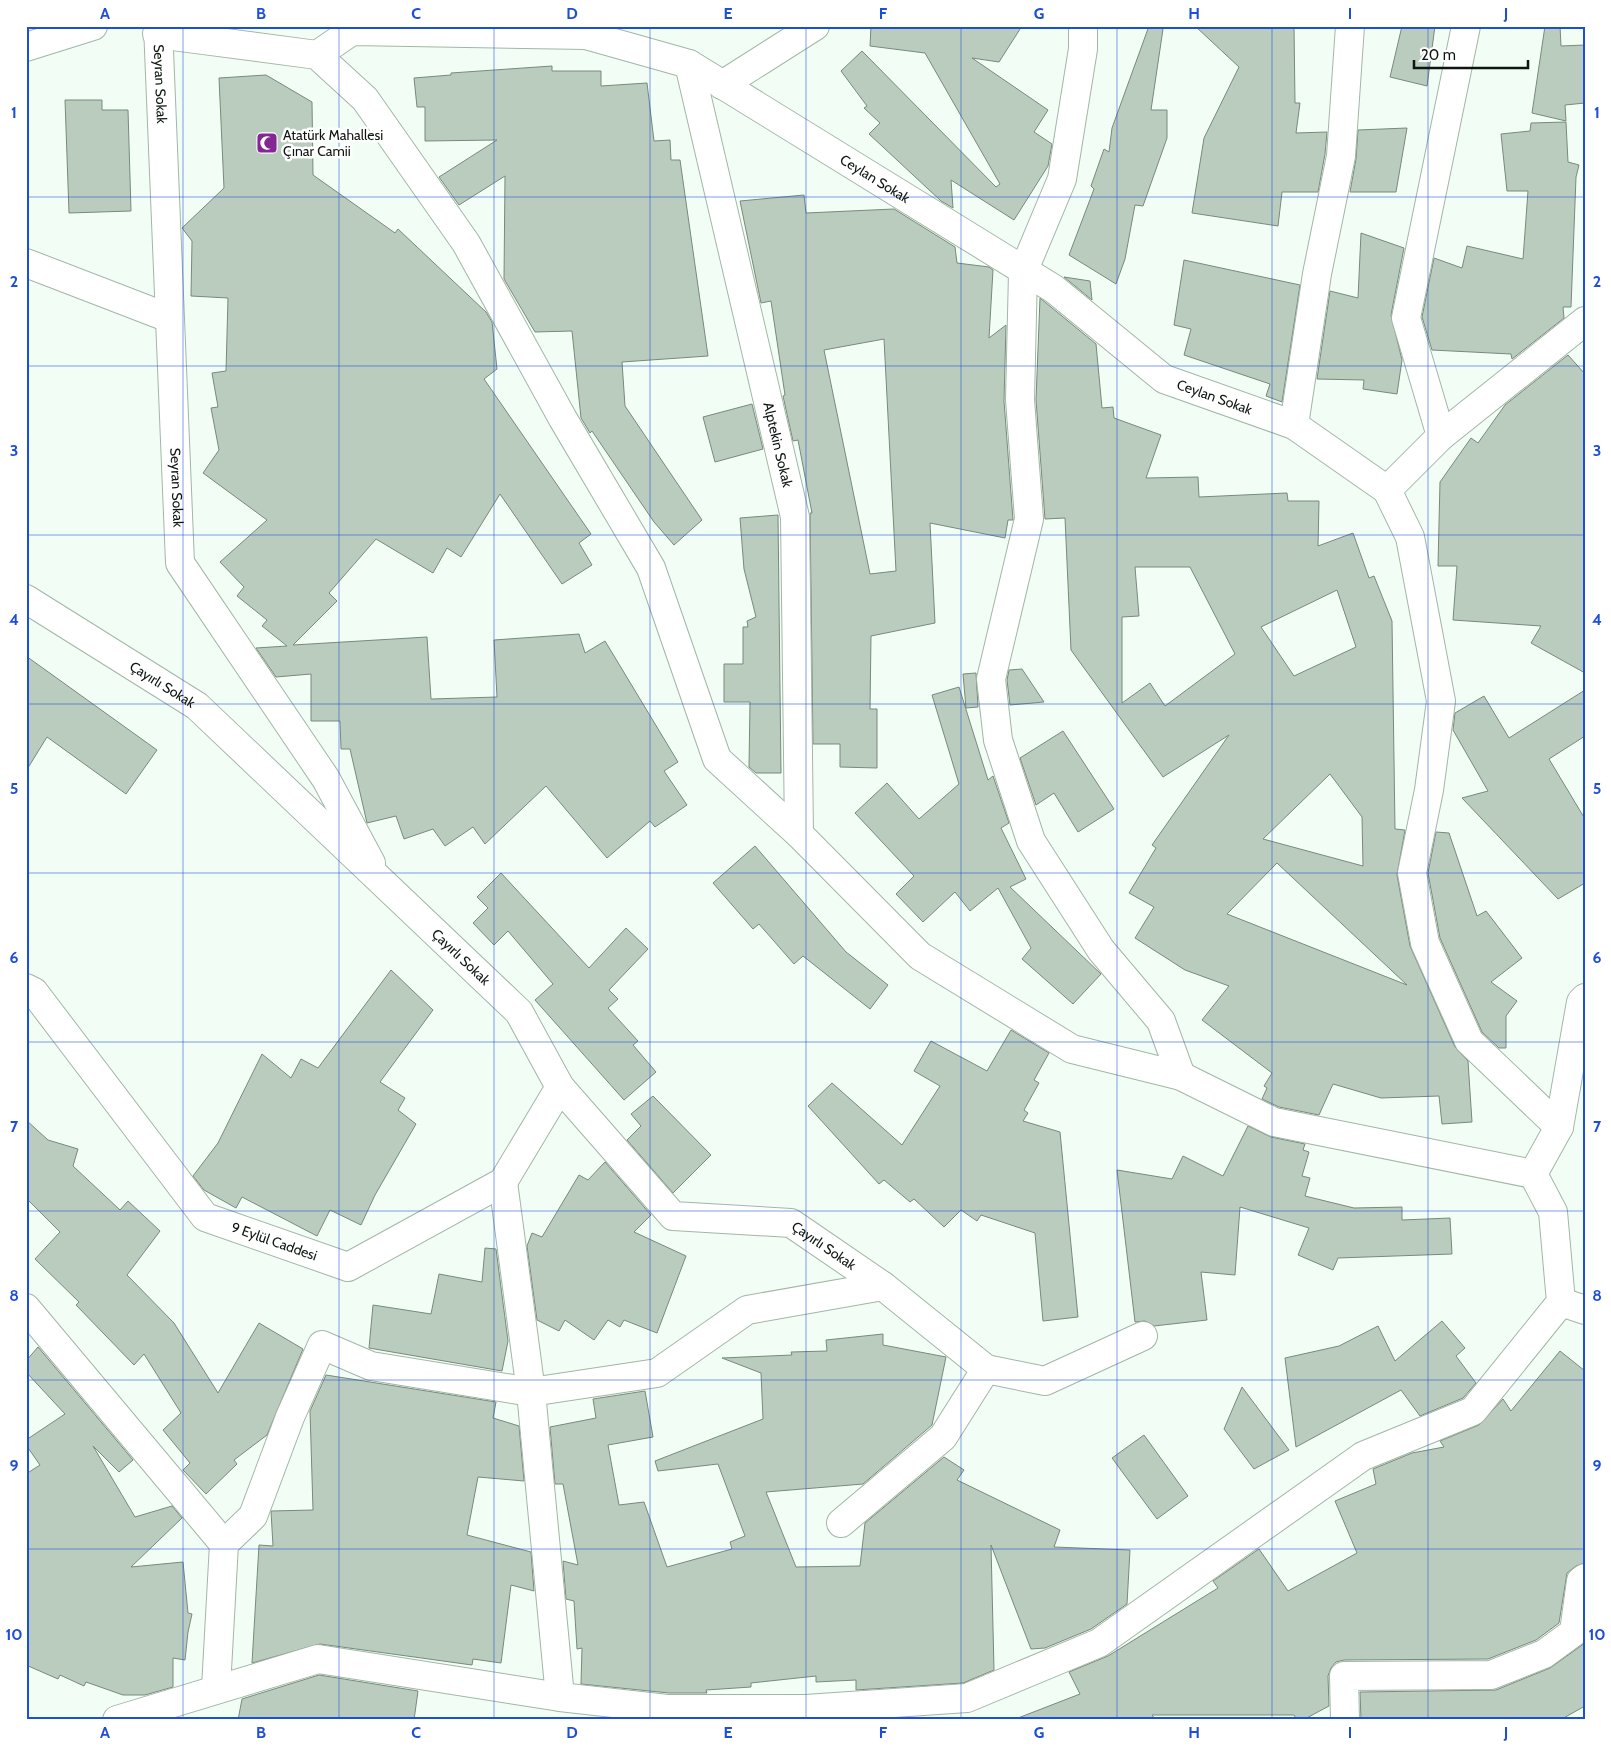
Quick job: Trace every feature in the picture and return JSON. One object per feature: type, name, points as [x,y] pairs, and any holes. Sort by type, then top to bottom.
[{"type":"street","points":[[26,47],[93,26]]},
{"type":"street","points":[[722,86],[815,26]]},
{"type":"street","points":[[1083,26],[1083,49],[1062,178],[1023,272],[1020,400],[1029,519],[991,679],[998,740],[1031,841],[1101,950],[1161,1021],[1181,1076]]},
{"type":"street","points":[[1294,425],[1317,274],[1341,156],[1350,26]]},
{"type":"street","points":[[1441,436],[1406,318],[1466,26]]},
{"type":"street","points":[[155,29],[317,55],[365,98],[466,243],[563,419],[651,568],[717,759],[799,834],[920,956],[1072,1049],[1181,1076],[1274,1122],[1533,1174]]},
{"type":"street","name":"Seyran Sokak","points":[[155,29],[180,563],[326,779],[383,884]]},
{"type":"street","name":"Ceylan Sokak","points":[[317,55],[352,31],[586,35],[689,64],[1054,290],[1164,379],[1294,425],[1387,490]]},
{"type":"street","name":"Alptekin Sokak","points":[[689,64],[795,517],[799,834]]},
{"type":"street","points":[[26,263],[169,318]]},
{"type":"street","points":[[1559,1127],[1469,1041],[1425,943],[1412,873],[1429,790],[1441,701],[1410,537],[1387,490],[1441,436],[1585,321]]},
{"type":"street","name":"Çayırlı Sokak","points":[[26,599],[197,706],[519,1012],[560,1087],[673,1216],[791,1223],[883,1286],[986,1368]]},
{"type":"street","name":"9 Eylül Caddesi","points":[[26,988],[34,992],[205,1217],[348,1268],[504,1182]]},
{"type":"street","points":[[1533,1174],[1559,1127],[1581,1002],[1585,998]]},
{"type":"street","points":[[560,1087],[504,1182],[532,1392],[560,1697]]},
{"type":"street","points":[[117,1720],[216,1688],[318,1659],[560,1697],[667,1708],[786,1709],[967,1698],[1098,1643],[1363,1456],[1473,1410],[1573,1306],[1553,1212],[1533,1174]]},
{"type":"street","points":[[216,1688],[224,1544],[253,1516],[290,1417],[322,1345],[371,1366],[532,1392],[657,1373],[747,1310],[883,1286]]},
{"type":"street","points":[[26,1308],[224,1544]]},
{"type":"street","points":[[841,1523],[943,1437],[986,1368],[1045,1381],[1143,1336]]},
{"type":"street","points":[[1345,1720],[1344,1676],[1491,1675],[1544,1654],[1574,1632],[1581,1581],[1585,1578]]},
{"type":"building","points":[[871,26],[1022,26],[999,62],[972,58],[1048,110],[1034,132],[1052,144],[1048,166],[1014,220],[951,180],[953,208],[941,201],[869,134],[880,123],[864,108],[867,106],[841,71],[862,51],[996,187],[1000,184],[925,53],[870,46]]},
{"type":"building","points":[[1149,26],[1163,29],[1151,110],[1167,110],[1167,138],[1143,206],[1135,205],[1125,259],[1116,284],[1069,255],[1094,189],[1091,186],[1104,149],[1109,152],[1112,128]]},
{"type":"building","points":[[1195,26],[1294,26],[1295,103],[1300,103],[1296,133],[1327,132],[1318,192],[1282,192],[1278,226],[1192,213],[1204,138],[1239,67]]},
{"type":"building","points":[[1402,26],[1435,26],[1427,86],[1390,77]]},
{"type":"building","points":[[1545,26],[1560,26],[1561,46],[1585,45],[1585,103],[1565,105],[1566,121],[1532,113]]},
{"type":"building","points":[[552,66],[552,71],[601,71],[601,86],[647,83],[654,141],[670,140],[671,160],[680,160],[708,356],[622,362],[625,406],[702,520],[674,545],[654,522],[592,431],[590,433],[581,418],[572,331],[535,332],[504,279],[505,176],[459,205],[439,177],[497,140],[425,141],[425,107],[417,107],[414,78],[451,75],[451,73]]},
{"type":"building","points":[[266,75],[312,102],[313,175],[395,233],[398,229],[486,312],[492,322],[497,369],[484,379],[591,534],[579,543],[592,565],[562,584],[500,494],[461,557],[447,548],[433,573],[376,539],[329,593],[337,601],[293,645],[427,637],[431,699],[497,697],[494,640],[579,634],[585,653],[605,641],[678,762],[664,771],[687,805],[655,827],[650,821],[607,858],[546,786],[485,844],[473,827],[445,846],[433,829],[404,839],[396,816],[367,823],[350,749],[341,749],[340,721],[311,721],[311,674],[276,677],[256,648],[287,646],[262,626],[267,620],[237,596],[244,587],[220,562],[267,520],[203,473],[219,450],[211,408],[218,407],[212,373],[226,371],[228,298],[191,296],[192,241],[182,228],[224,188],[219,78]]},
{"type":"building","points":[[65,100],[102,100],[102,110],[128,110],[131,211],[69,213]]},
{"type":"building","points":[[1566,122],[1568,162],[1579,165],[1576,177],[1571,307],[1563,307],[1564,318],[1512,359],[1511,354],[1432,350],[1422,317],[1434,258],[1462,268],[1467,246],[1523,259],[1528,191],[1507,191],[1501,134],[1530,131],[1531,123]]},
{"type":"building","points":[[1407,128],[1396,192],[1350,192],[1356,159],[1358,130]]},
{"type":"building","points":[[804,195],[806,213],[894,209],[955,247],[957,263],[989,267],[993,270],[989,338],[1006,325],[1004,401],[1013,520],[1008,520],[1005,538],[930,523],[935,623],[871,636],[870,709],[877,709],[877,768],[840,767],[840,744],[813,744],[810,513],[812,513],[798,440],[793,441],[783,396],[785,395],[771,301],[761,303],[740,201]],"holes":[[[884,339],[896,571],[870,574],[824,350]]]},
{"type":"building","points":[[1361,233],[1404,248],[1391,315],[1402,360],[1397,394],[1363,389],[1364,380],[1317,379],[1330,291],[1358,298]]},
{"type":"building","points":[[1184,260],[1300,285],[1282,402],[1266,396],[1270,384],[1184,355],[1191,329],[1174,325]]},
{"type":"building","points":[[1064,277],[1090,281],[1092,300]]},
{"type":"building","points":[[1040,298],[1096,344],[1102,408],[1113,407],[1114,418],[1161,435],[1146,478],[1198,477],[1199,497],[1287,493],[1288,501],[1319,501],[1318,546],[1353,533],[1369,578],[1374,576],[1392,621],[1395,829],[1405,830],[1397,875],[1410,946],[1455,1047],[1468,1061],[1472,1122],[1442,1124],[1439,1096],[1381,1098],[1333,1084],[1319,1115],[1279,1107],[1262,1099],[1267,1088],[1264,1086],[1272,1073],[1202,1020],[1229,986],[1185,970],[1135,938],[1154,907],[1129,893],[1156,848],[1152,845],[1229,735],[1163,777],[1071,650],[1065,518],[1045,519],[1036,400]],"holes":[[[1135,567],[1190,567],[1235,654],[1165,706],[1150,683],[1122,703],[1122,617],[1139,616]],[[1337,590],[1356,647],[1294,676],[1261,627]],[[1330,774],[1362,817],[1363,866],[1263,839]],[[1277,863],[1407,985],[1227,914]]]},
{"type":"building","points":[[1568,355],[1585,374],[1585,673],[1531,643],[1541,626],[1453,620],[1457,566],[1438,566],[1440,482],[1471,438],[1478,443],[1505,405]]},
{"type":"building","points":[[752,404],[763,449],[715,462],[703,417]]},
{"type":"building","points":[[778,515],[781,773],[756,773],[749,767],[750,702],[724,702],[724,664],[743,664],[743,627],[748,627],[747,621],[756,617],[744,569],[740,518]]},
{"type":"building","points":[[26,656],[157,750],[126,794],[47,737],[26,771]]},
{"type":"building","points":[[1022,669],[1044,702],[1010,705],[1007,680],[1009,670]]},
{"type":"building","points":[[976,673],[978,707],[966,708],[963,674]]},
{"type":"building","points":[[959,687],[988,780],[993,776],[1009,823],[1001,828],[1026,879],[1010,887],[1101,974],[1073,1004],[1022,959],[1031,948],[998,888],[970,911],[955,892],[923,922],[896,894],[914,876],[855,813],[887,783],[919,819],[959,784],[932,695]]},
{"type":"building","points":[[1585,690],[1585,736],[1549,759],[1585,819],[1585,883],[1558,899],[1462,798],[1488,791],[1453,730],[1455,713],[1484,696],[1509,738]]},
{"type":"building","points":[[1063,731],[1114,809],[1078,832],[1054,793],[1036,805],[1020,758]]},
{"type":"building","points":[[1436,832],[1449,833],[1477,916],[1486,911],[1522,958],[1491,982],[1517,1001],[1506,1016],[1506,1048],[1499,1048],[1482,1032],[1440,938],[1428,873]]},
{"type":"building","points":[[755,846],[846,952],[888,985],[870,1009],[803,956],[794,964],[759,924],[753,929],[713,883]]},
{"type":"building","points":[[501,873],[589,968],[626,928],[648,949],[609,990],[618,999],[608,1008],[638,1041],[633,1045],[656,1072],[624,1100],[535,1000],[553,984],[508,931],[494,945],[473,923],[488,908],[477,897]]},
{"type":"building","points":[[391,970],[433,1010],[380,1082],[405,1098],[398,1110],[416,1124],[375,1195],[361,1225],[330,1210],[317,1236],[242,1197],[236,1208],[204,1190],[193,1176],[218,1143],[262,1054],[291,1078],[301,1059],[318,1068]]},
{"type":"building","points":[[1011,1030],[1049,1053],[1034,1080],[1039,1083],[1024,1110],[1028,1113],[1023,1121],[1060,1132],[1078,1317],[1043,1321],[1035,1233],[981,1215],[977,1221],[961,1210],[944,1227],[914,1199],[910,1202],[884,1180],[879,1184],[808,1106],[832,1083],[902,1145],[940,1086],[914,1071],[931,1041],[987,1071]]},
{"type":"building","points":[[653,1096],[711,1155],[673,1193],[627,1140],[641,1126],[631,1114]]},
{"type":"building","points":[[26,1120],[48,1140],[78,1149],[73,1166],[120,1210],[128,1201],[160,1231],[127,1275],[174,1323],[218,1393],[259,1323],[303,1349],[267,1435],[234,1460],[237,1464],[206,1494],[183,1470],[190,1463],[163,1430],[181,1413],[144,1354],[134,1365],[76,1305],[79,1302],[35,1259],[60,1232],[26,1198]]},
{"type":"building","points":[[1248,1126],[1271,1137],[1305,1144],[1303,1150],[1309,1152],[1302,1176],[1310,1178],[1305,1196],[1354,1208],[1402,1207],[1402,1220],[1450,1218],[1452,1254],[1338,1258],[1333,1270],[1298,1255],[1309,1228],[1240,1207],[1235,1275],[1201,1272],[1207,1320],[1154,1326],[1145,1321],[1135,1322],[1117,1170],[1172,1179],[1183,1156],[1223,1176]]},
{"type":"building","points":[[605,1162],[651,1215],[634,1232],[686,1256],[657,1333],[624,1320],[620,1327],[608,1320],[594,1340],[565,1320],[559,1331],[537,1320],[527,1246],[532,1233],[542,1237],[579,1175],[588,1180]]},
{"type":"building","points":[[485,1248],[496,1249],[508,1341],[502,1371],[369,1348],[373,1305],[431,1314],[439,1274],[482,1282]]},
{"type":"building","points":[[1442,1321],[1465,1348],[1456,1356],[1476,1383],[1463,1398],[1420,1416],[1401,1390],[1296,1447],[1285,1358],[1339,1346],[1378,1326],[1395,1361]]},
{"type":"building","points":[[883,1334],[883,1345],[946,1357],[932,1425],[863,1484],[766,1492],[796,1567],[860,1566],[865,1523],[944,1457],[964,1470],[957,1480],[1060,1530],[1054,1547],[1130,1550],[1127,1604],[1091,1629],[1045,1648],[1031,1649],[991,1545],[994,1670],[963,1683],[856,1690],[856,1680],[816,1682],[816,1676],[751,1683],[751,1687],[706,1690],[707,1693],[669,1693],[581,1684],[582,1648],[577,1649],[574,1601],[566,1599],[563,1561],[578,1565],[563,1484],[555,1484],[550,1427],[596,1418],[593,1399],[645,1391],[653,1437],[608,1445],[619,1505],[644,1502],[667,1567],[732,1549],[730,1542],[745,1536],[718,1464],[658,1471],[655,1461],[763,1419],[761,1373],[722,1358],[792,1355],[791,1352],[827,1351],[826,1340]]},
{"type":"building","points":[[38,1347],[133,1460],[119,1472],[93,1446],[135,1517],[172,1506],[182,1518],[131,1567],[183,1562],[188,1613],[192,1614],[185,1660],[173,1658],[173,1687],[145,1695],[123,1695],[86,1682],[84,1686],[60,1675],[58,1679],[26,1665],[26,1474],[40,1465],[26,1445],[26,1440],[65,1414],[26,1372],[26,1361]]},
{"type":"building","points":[[1560,1351],[1585,1371],[1585,1563],[1576,1566],[1567,1573],[1559,1623],[1536,1640],[1488,1659],[1344,1660],[1336,1662],[1328,1676],[1329,1706],[1303,1720],[1297,1720],[1294,1715],[1152,1715],[1156,1720],[1019,1720],[1018,1718],[1080,1694],[1069,1672],[1108,1656],[1218,1588],[1213,1581],[1259,1549],[1288,1591],[1357,1553],[1335,1501],[1376,1484],[1373,1469],[1412,1453],[1444,1447],[1440,1441],[1479,1425],[1503,1399],[1511,1411]]},
{"type":"building","points":[[326,1375],[496,1402],[493,1418],[519,1426],[524,1481],[478,1477],[467,1535],[531,1552],[534,1591],[511,1585],[501,1663],[473,1659],[472,1665],[320,1644],[252,1663],[259,1545],[273,1546],[271,1511],[313,1510],[310,1411]]},
{"type":"building","points":[[1242,1387],[1289,1450],[1254,1469],[1224,1429]]},
{"type":"building","points":[[1144,1435],[1188,1496],[1157,1519],[1112,1458]]},
{"type":"building","points":[[1585,1643],[1585,1706],[1560,1720],[1361,1720],[1360,1692],[1496,1690],[1550,1668]]},
{"type":"building","points":[[319,1675],[418,1691],[414,1720],[238,1720],[242,1699]]},
{"type":"place","name":"Atatürk Mahallesi Çınar Camii","points":[[267,143]]}]
